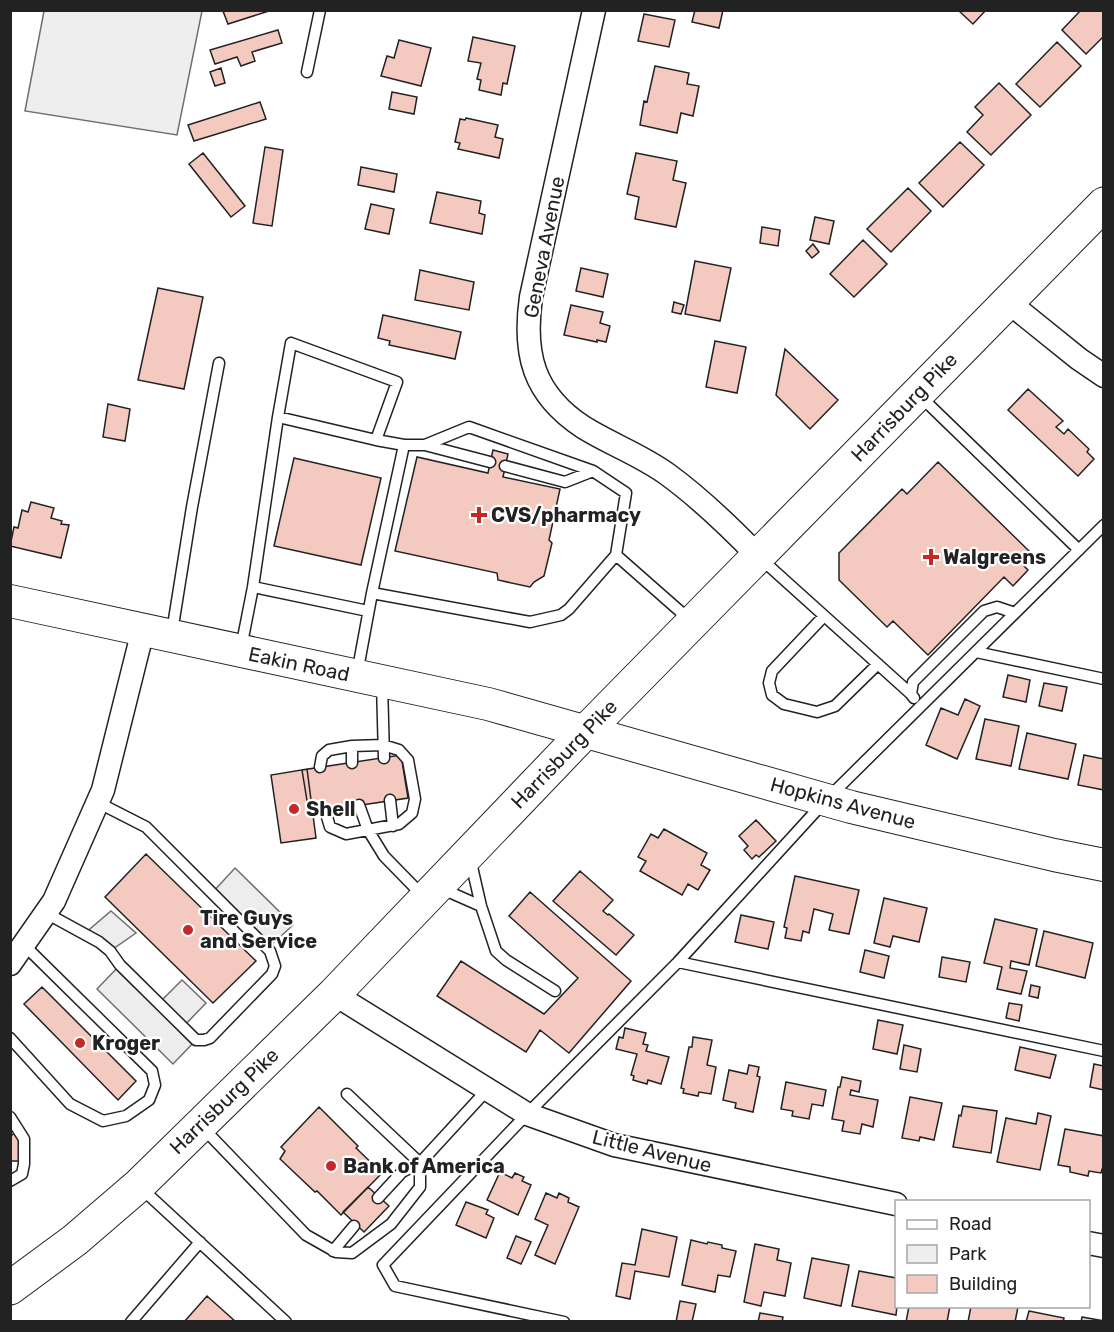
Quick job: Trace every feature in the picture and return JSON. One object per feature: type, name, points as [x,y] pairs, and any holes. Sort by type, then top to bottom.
[{"type":"main road","name":"Harrisburg Pike","points":[[10,1288],[75,1240],[139,1185],[334,994],[585,732],[1104,204]]},
{"type":"street","name":"Geneva Avenue","points":[[594,10],[531,297],[528,315],[530,359],[550,399],[566,413],[584,427],[666,473],[724,521],[758,556]]},
{"type":"street","points":[[1008,301],[1079,359],[1104,376]]},
{"type":"street","name":"Eakin Road","points":[[10,601],[488,704],[585,732]]},
{"type":"street","points":[[15,957],[54,901],[103,790],[157,633]]},
{"type":"street","name":"Hopkins Avenue","points":[[585,732],[826,800],[1104,865]]},
{"type":"street","name":"Little Avenue","points":[[334,994],[527,1114],[614,1145],[895,1204]]},
{"type":"lane","points":[[307,72],[320,10]]},
{"type":"lane","points":[[240,651],[253,587],[291,343],[397,382],[376,440]]},
{"type":"lane","points":[[157,633],[192,507],[219,363]]},
{"type":"lane","points":[[917,393],[1079,550]]},
{"type":"lane","points":[[279,417],[376,440],[404,445],[425,445],[490,462]]},
{"type":"lane","points":[[372,592],[530,622],[561,615],[569,609],[616,555],[626,493],[592,471],[469,427],[425,445]]},
{"type":"lane","points":[[384,758],[384,745],[369,679],[368,611],[404,445]]},
{"type":"lane","points":[[505,466],[565,482],[592,471]]},
{"type":"lane","points":[[564,1322],[394,1286],[383,1266],[527,1114],[678,962],[826,800],[1104,525]]},
{"type":"lane","points":[[616,555],[693,622]]},
{"type":"lane","points":[[758,556],[911,694],[920,707]]},
{"type":"lane","points":[[253,587],[368,611]]},
{"type":"lane","points":[[911,694],[913,682],[984,611],[997,607],[1015,613]]},
{"type":"lane","points":[[824,616],[772,671],[769,682],[772,695],[784,704],[817,712],[835,706],[878,664]]},
{"type":"lane","points":[[976,652],[1104,679]]},
{"type":"lane","points":[[320,767],[322,756],[329,750],[352,746],[384,745],[399,750],[408,760],[415,799],[412,813],[399,824],[346,834],[330,827],[325,810]]},
{"type":"lane","points":[[352,746],[352,763]]},
{"type":"lane","points":[[390,800],[393,825]]},
{"type":"lane","points":[[46,913],[99,942],[110,951],[120,965],[196,1040],[210,1038],[272,974],[275,966],[270,951],[146,827],[97,802]]},
{"type":"lane","points":[[359,805],[368,830],[384,856],[431,892],[481,906]]},
{"type":"lane","points":[[469,853],[481,906],[496,951],[506,960],[555,991]]},
{"type":"lane","points":[[10,1038],[70,1104],[103,1121],[126,1116],[149,1100],[154,1085],[152,1071],[15,957]]},
{"type":"lane","points":[[678,962],[1104,1051]]},
{"type":"lane","points":[[378,1198],[402,1172],[420,1163],[487,1090]]},
{"type":"lane","points":[[200,1124],[306,1235],[333,1251],[352,1253],[391,1224],[420,1187],[420,1163],[347,1094]]},
{"type":"lane","points":[[10,1117],[24,1138],[24,1164],[22,1174],[10,1181]]},
{"type":"lane","points":[[139,1185],[286,1322]]},
{"type":"lane","points":[[333,1251],[354,1226]]},
{"type":"lane","points":[[131,1322],[200,1242]]},
{"type":"green space","points":[[44,11],[202,11],[177,135],[25,111]]},
{"type":"shaded area","points":[[235,868],[293,925],[267,949],[212,893]]},
{"type":"shaded area","points":[[111,911],[136,933],[110,951],[84,934]]},
{"type":"shaded area","points":[[120,965],[159,1003],[182,980],[206,1003],[183,1027],[196,1040],[173,1064],[97,989]]},
{"type":"building","points":[[272,10],[228,24],[223,11]]},
{"type":"building","points":[[695,10],[723,10],[719,28],[692,22]]},
{"type":"building","points":[[958,10],[986,10],[973,24]]},
{"type":"building","points":[[1081,10],[1104,10],[1104,36],[1086,54],[1062,30]]},
{"type":"building","points":[[644,14],[675,20],[669,47],[638,41]]},
{"type":"building","points":[[278,30],[282,43],[252,52],[255,61],[241,66],[237,57],[215,64],[210,50]]},
{"type":"building","points":[[473,37],[515,46],[507,84],[503,83],[501,95],[479,90],[481,80],[477,79],[481,63],[468,61]]},
{"type":"building","points":[[399,40],[431,48],[421,86],[381,76],[387,56],[394,58]]},
{"type":"building","points":[[1057,42],[1081,66],[1040,107],[1016,84]]},
{"type":"building","points":[[655,66],[689,73],[687,84],[699,86],[693,116],[681,113],[677,133],[640,125],[644,101],[647,102]]},
{"type":"building","points":[[221,68],[225,83],[215,86],[210,72]]},
{"type":"building","points":[[999,83],[1031,115],[991,155],[967,132],[983,115],[975,107]]},
{"type":"building","points":[[392,92],[417,97],[414,114],[389,109]]},
{"type":"building","points":[[260,102],[266,119],[194,141],[188,125]]},
{"type":"building","points":[[466,118],[498,125],[495,137],[503,139],[499,158],[458,149],[460,143],[455,142],[460,119],[465,120]]},
{"type":"building","points":[[960,142],[984,165],[943,207],[919,183]]},
{"type":"building","points":[[265,147],[283,150],[272,226],[253,223]]},
{"type":"building","points":[[203,153],[245,206],[231,217],[189,164]]},
{"type":"building","points":[[636,153],[677,161],[673,180],[686,183],[676,227],[635,219],[639,197],[627,194]]},
{"type":"building","points":[[361,167],[397,174],[394,192],[358,185]]},
{"type":"building","points":[[908,188],[931,211],[891,252],[867,229]]},
{"type":"building","points":[[437,192],[481,201],[479,213],[485,215],[482,234],[430,223]]},
{"type":"building","points":[[371,204],[394,209],[389,234],[365,229]]},
{"type":"building","points":[[815,217],[834,221],[829,244],[810,240]]},
{"type":"building","points":[[762,227],[780,230],[778,246],[760,243]]},
{"type":"building","points":[[863,240],[887,264],[854,297],[830,274]]},
{"type":"building","points":[[813,244],[819,252],[812,258],[806,251]]},
{"type":"building","points":[[695,261],[731,268],[720,321],[685,314]]},
{"type":"building","points":[[581,268],[608,274],[603,297],[576,291]]},
{"type":"building","points":[[420,270],[474,282],[469,310],[415,300]]},
{"type":"building","points":[[158,288],[203,297],[184,389],[138,380]]},
{"type":"building","points":[[674,302],[684,305],[681,314],[672,312]]},
{"type":"building","points":[[571,305],[603,312],[600,323],[610,326],[606,342],[564,335]]},
{"type":"building","points":[[383,315],[461,332],[455,359],[389,345],[390,341],[378,338]]},
{"type":"building","points":[[715,341],[746,347],[737,393],[706,387]]},
{"type":"building","points":[[785,349],[838,400],[810,429],[776,395]]},
{"type":"building","points":[[1028,389],[1063,421],[1056,427],[1064,434],[1068,429],[1089,449],[1087,452],[1094,459],[1078,476],[1008,410]]},
{"type":"building","points":[[108,404],[130,409],[125,441],[103,437]]},
{"type":"building","name":"CVS/pharmacy","points":[[493,450],[508,454],[503,477],[560,489],[549,540],[552,543],[544,576],[530,587],[498,580],[497,573],[395,551],[417,457],[488,473]]},
{"type":"building","points":[[294,458],[381,478],[361,565],[274,546]]},
{"type":"building","name":"Walgreens","points":[[938,462],[1029,551],[1019,561],[1028,570],[1013,586],[1004,577],[928,655],[893,621],[887,627],[839,580],[839,553],[902,489],[907,494]]},
{"type":"building","points":[[31,502],[54,508],[51,518],[62,521],[61,524],[69,525],[61,558],[10,546],[14,527],[18,528],[22,510],[28,512]]},
{"type":"building","points":[[1008,675],[1030,680],[1026,702],[1003,697]]},
{"type":"building","points":[[1044,683],[1067,687],[1062,711],[1039,706]]},
{"type":"building","points":[[965,699],[980,706],[957,759],[926,745],[941,708],[958,715]]},
{"type":"building","points":[[985,719],[1019,726],[1011,766],[976,759]]},
{"type":"building","points":[[1027,733],[1076,744],[1068,779],[1019,769]]},
{"type":"building","name":"Shell","points":[[401,755],[408,798],[309,813],[302,770]]},
{"type":"building","points":[[1084,755],[1104,759],[1104,790],[1078,785]]},
{"type":"building","name":"Shell","points":[[307,769],[316,838],[281,843],[271,775]]},
{"type":"building","points":[[756,820],[776,841],[759,857],[756,855],[752,859],[744,850],[748,846],[739,836]]},
{"type":"building","points":[[664,829],[707,853],[701,865],[710,870],[698,890],[688,884],[682,895],[640,871],[646,861],[638,857],[651,834],[658,838]]},
{"type":"building","points":[[146,854],[256,961],[213,1003],[105,897]]},
{"type":"building","points":[[580,871],[613,900],[603,911],[634,935],[616,955],[553,901]]},
{"type":"building","points":[[795,876],[859,890],[849,934],[829,930],[833,914],[814,909],[809,933],[803,931],[801,941],[785,938],[787,928],[784,927]]},
{"type":"building","points":[[530,892],[631,981],[569,1053],[540,1030],[526,1052],[437,996],[461,961],[544,1014],[578,978],[509,916]]},
{"type":"building","points":[[884,898],[927,908],[919,942],[893,936],[890,947],[874,943]]},
{"type":"building","points":[[741,915],[774,922],[768,949],[735,942]]},
{"type":"building","points":[[995,919],[1037,929],[1029,965],[1011,961],[1010,968],[1027,971],[1021,994],[997,989],[1002,967],[984,963]]},
{"type":"building","points":[[1044,931],[1093,943],[1085,978],[1036,966]]},
{"type":"building","points":[[865,950],[889,956],[884,978],[860,972]]},
{"type":"building","points":[[942,957],[970,962],[966,982],[939,977]]},
{"type":"building","points":[[1031,985],[1040,987],[1038,998],[1029,996]]},
{"type":"building","name":"Kroger","points":[[42,987],[136,1081],[118,1100],[24,1004]]},
{"type":"building","points":[[1009,1003],[1022,1005],[1019,1021],[1006,1018]]},
{"type":"building","points":[[878,1020],[903,1025],[897,1054],[873,1049]]},
{"type":"building","points":[[625,1028],[646,1033],[643,1044],[648,1045],[646,1051],[669,1057],[661,1084],[648,1080],[647,1084],[633,1080],[634,1076],[631,1075],[637,1054],[616,1049],[619,1037],[623,1038]]},
{"type":"building","points":[[693,1037],[712,1040],[707,1065],[716,1067],[711,1094],[699,1092],[698,1096],[683,1093],[684,1089],[681,1088]]},
{"type":"building","points":[[904,1045],[921,1049],[917,1072],[900,1069]]},
{"type":"building","points":[[1020,1047],[1056,1055],[1050,1078],[1015,1070]]},
{"type":"building","points":[[1094,1064],[1104,1066],[1104,1090],[1090,1087]]},
{"type":"building","points":[[749,1065],[759,1067],[757,1076],[760,1077],[753,1112],[735,1108],[736,1103],[723,1100],[729,1070],[747,1074]]},
{"type":"building","points":[[842,1077],[861,1081],[859,1092],[851,1090],[850,1095],[878,1100],[873,1127],[862,1124],[860,1134],[842,1131],[844,1121],[832,1119]]},
{"type":"building","points":[[786,1082],[826,1090],[823,1106],[812,1104],[809,1119],[792,1116],[793,1111],[781,1109]]},
{"type":"building","points":[[910,1097],[942,1103],[934,1140],[920,1137],[919,1141],[902,1138]]},
{"type":"building","points":[[963,1106],[997,1111],[991,1153],[953,1147]]},
{"type":"building","name":"Bank of America","points":[[319,1107],[382,1173],[341,1215],[280,1159],[285,1151],[281,1147]]},
{"type":"building","points":[[1038,1113],[1051,1116],[1040,1170],[997,1162],[1006,1118],[1036,1124]]},
{"type":"building","points":[[1065,1129],[1104,1136],[1104,1163],[1101,1173],[1089,1171],[1088,1176],[1070,1172],[1070,1167],[1058,1165]]},
{"type":"building","points":[[16,1132],[20,1142],[19,1161],[10,1161],[10,1133],[12,1135]]},
{"type":"building","points":[[500,1172],[512,1178],[515,1173],[524,1177],[522,1181],[531,1185],[518,1215],[487,1200]]},
{"type":"building","points":[[368,1187],[389,1206],[364,1232],[343,1212]]},
{"type":"building","points":[[546,1193],[557,1198],[559,1193],[569,1198],[568,1202],[579,1207],[555,1264],[535,1255],[548,1225],[535,1219]]},
{"type":"building","points":[[466,1202],[488,1210],[486,1214],[494,1218],[486,1238],[456,1225]]},
{"type":"building","points":[[642,1229],[677,1237],[669,1277],[635,1271],[630,1299],[616,1296],[622,1263],[635,1265]]},
{"type":"building","points":[[516,1236],[531,1242],[521,1264],[507,1258]]},
{"type":"building","points":[[691,1240],[722,1245],[722,1248],[736,1251],[730,1277],[718,1275],[715,1292],[682,1285]]},
{"type":"building","points":[[755,1244],[779,1249],[777,1260],[791,1263],[785,1296],[764,1292],[761,1306],[744,1302]]},
{"type":"building","points":[[812,1258],[849,1265],[841,1306],[804,1298]]},
{"type":"building","points":[[859,1271],[895,1278],[896,1315],[852,1306]]},
{"type":"building","points":[[207,1296],[236,1322],[184,1322]]},
{"type":"building","points":[[680,1301],[696,1304],[692,1322],[676,1322]]},
{"type":"building","points":[[909,1308],[950,1308],[947,1322],[906,1322]]},
{"type":"building","points":[[971,1308],[1018,1308],[1015,1322],[968,1322]]},
{"type":"building","points":[[1029,1311],[1064,1318],[1063,1322],[1026,1322]]},
{"type":"building","points":[[760,1313],[783,1317],[782,1322],[758,1322]]},
{"type":"building","points":[[1082,1317],[1104,1321],[1104,1322],[1081,1322]]},
{"type":"place","name":"CVS/pharmacy","points":[[479,515]]},
{"type":"place","name":"Walgreens","points":[[931,557]]},
{"type":"place","name":"Shell","points":[[294,809]]},
{"type":"place","name":"Tire Guys and Service","points":[[188,930]]},
{"type":"place","name":"Kroger","points":[[80,1043]]},
{"type":"place","name":"Bank of America","points":[[331,1166]]}]
